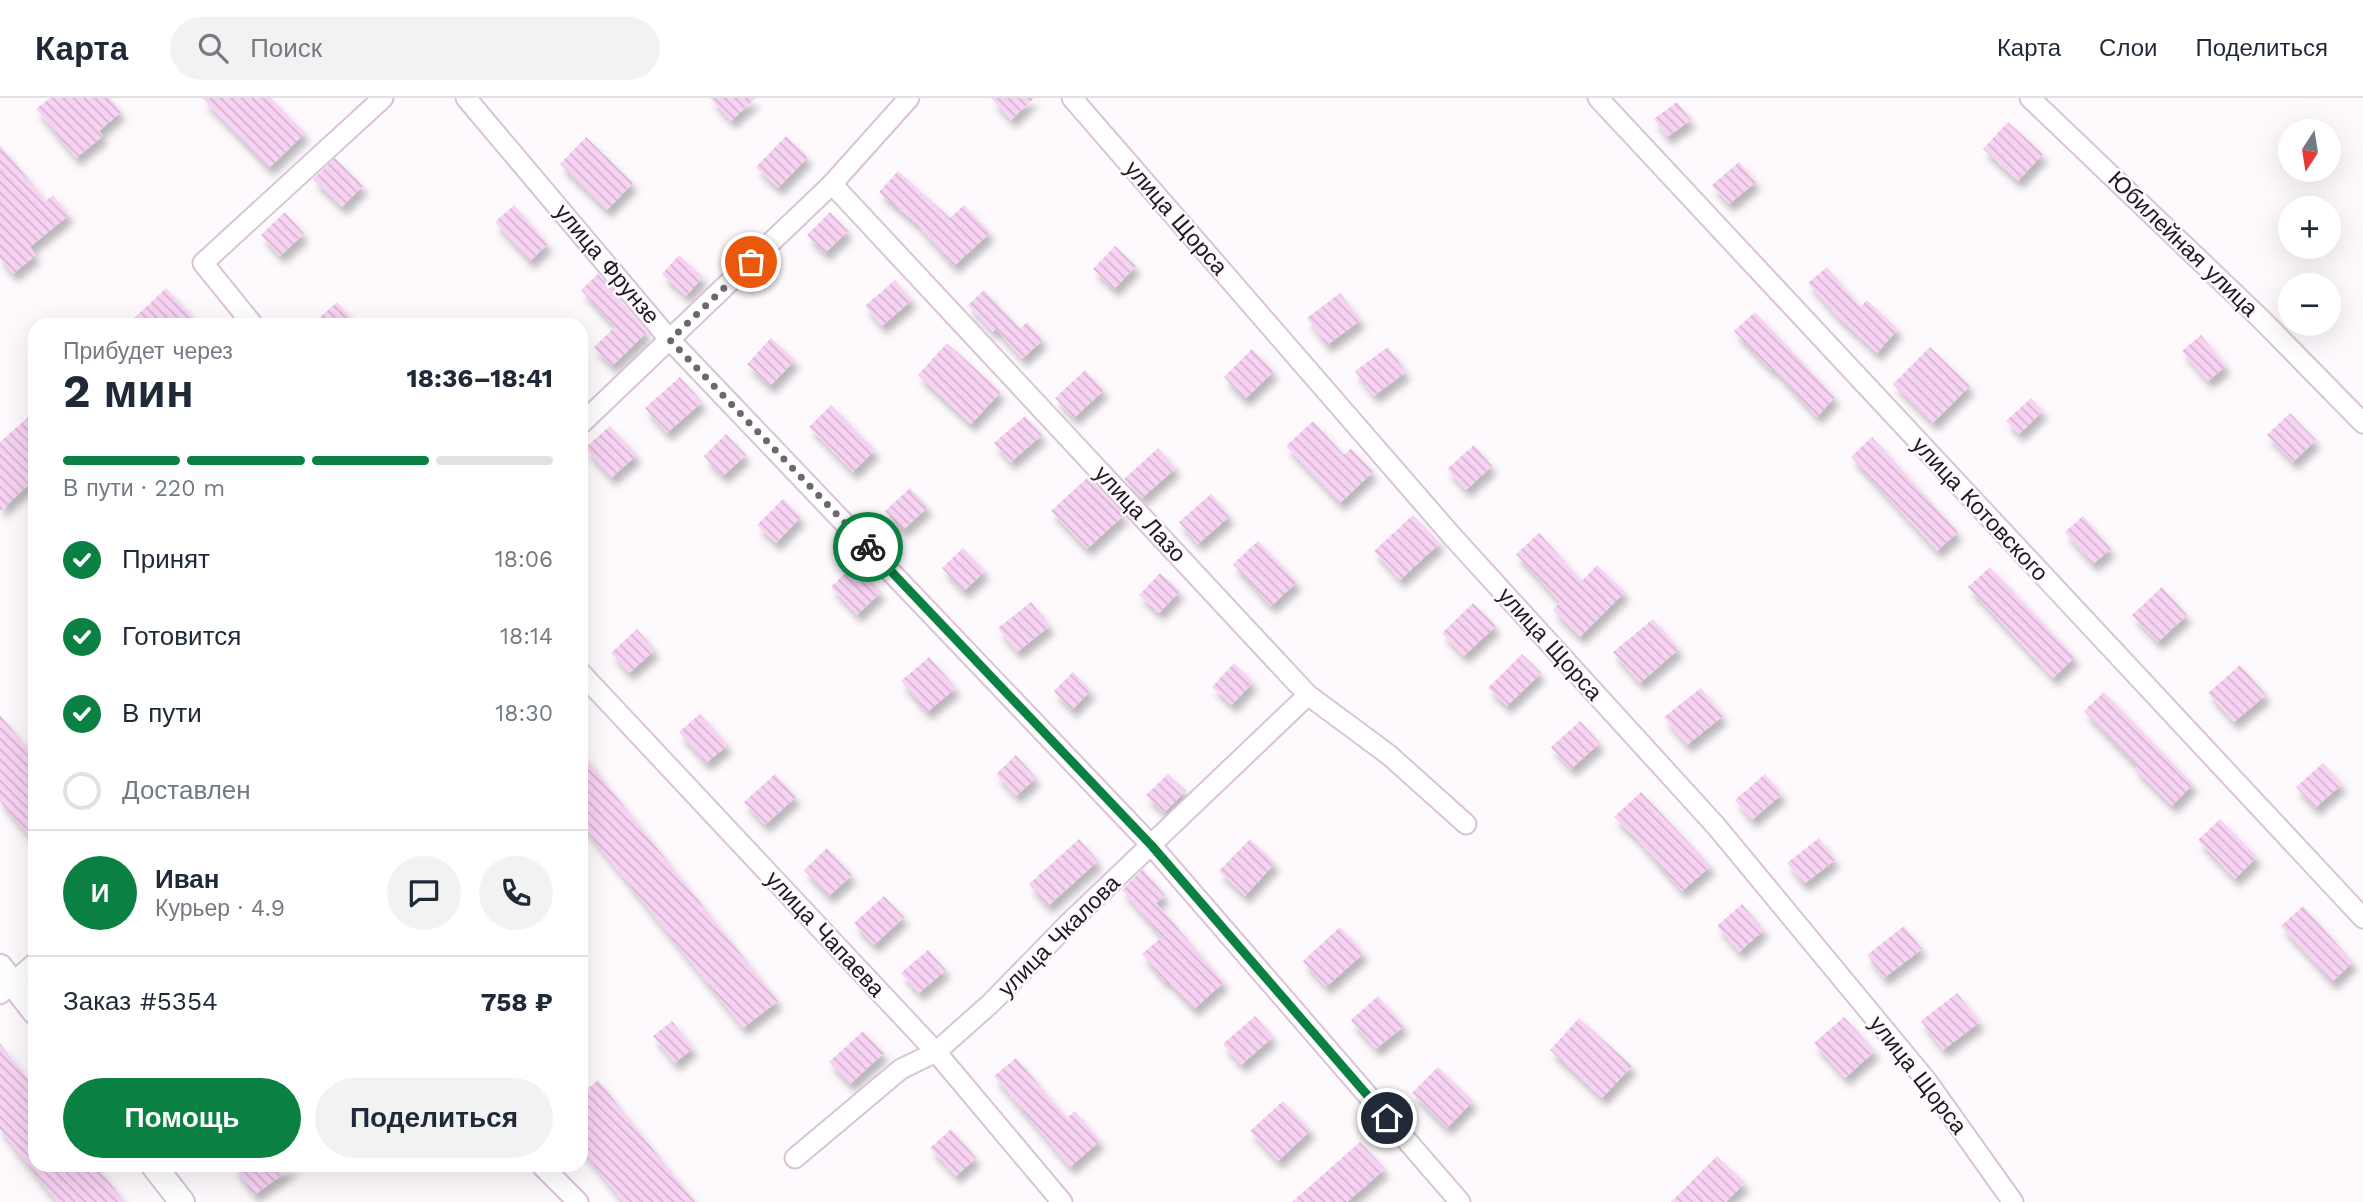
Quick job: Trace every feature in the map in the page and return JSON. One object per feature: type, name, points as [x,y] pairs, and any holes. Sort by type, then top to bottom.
[{"type":"street","points":[[248,318],[203,263],[383,98]]},
{"type":"street","name":"улица Фрунзе","points":[[466,98],[670,340],[1152,846],[1460,1202]]},
{"type":"street","points":[[588,418],[832,184],[909,98]]},
{"type":"street","name":"улица Щорса","points":[[1072,98],[1452,536],[1716,826],[1926,1080],[2013,1202]]},
{"type":"street","name":"улица Котовского","points":[[1598,98],[2363,918]]},
{"type":"street","name":"Юбилейная улица","points":[[2030,98],[2260,318],[2363,424]]},
{"type":"street","name":"улица Лазо","points":[[832,184],[1308,695],[1389,755],[1466,824]]},
{"type":"street","name":"улица Чапаева","points":[[588,680],[936,1052],[1062,1202]]},
{"type":"street","name":"улица Чкалова","points":[[795,1158],[901,1069],[936,1052],[991,1003],[1070,922],[1308,695]]},
{"type":"street","points":[[28,967],[4,982],[28,1005]]},
{"type":"street","points":[[159,1172],[182,1202]]},
{"type":"street","points":[[548,1172],[578,1202]]},
{"type":"building","points":[[50,98],[110,98],[121,112],[99,131],[103,136],[76,158],[36,109]]},
{"type":"building","points":[[202,98],[271,98],[305,133],[269,168]]},
{"type":"building","points":[[710,98],[756,98],[731,121]]},
{"type":"building","points":[[991,98],[1034,98],[1011,120]]},
{"type":"building","points":[[1677,102],[1691,120],[1667,137],[1654,119]]},
{"type":"building","points":[[2008,122],[2043,154],[2018,181],[1983,149]]},
{"type":"building","points":[[786,136],[808,157],[778,188],[756,167]]},
{"type":"building","points":[[586,137],[633,183],[607,210],[560,164]]},
{"type":"building","points":[[0,145],[46,201],[53,195],[69,215],[30,247],[36,255],[13,274],[0,258]]},
{"type":"building","points":[[335,158],[363,186],[342,207],[313,179]]},
{"type":"building","points":[[1739,162],[1756,182],[1729,204],[1712,185]]},
{"type":"building","points":[[898,171],[950,218],[964,205],[990,233],[954,266],[917,224],[879,192]]},
{"type":"building","points":[[514,205],[548,244],[530,261],[495,222]]},
{"type":"building","points":[[285,212],[304,234],[280,256],[261,235]]},
{"type":"building","points":[[830,212],[848,231],[825,253],[807,235]]},
{"type":"building","points":[[1115,246],[1136,266],[1114,289],[1093,269]]},
{"type":"building","points":[[679,255],[703,277],[686,296],[662,274]]},
{"type":"building","points":[[1827,267],[1860,307],[1867,300],[1898,329],[1877,353],[1837,316],[1808,283]]},
{"type":"building","points":[[598,274],[647,332],[612,366],[594,347],[615,327],[581,290]]},
{"type":"building","points":[[895,280],[912,300],[882,326],[865,306]]},
{"type":"building","points":[[166,288],[194,318],[134,318]]},
{"type":"building","points":[[984,290],[1020,329],[1027,322],[1043,340],[1022,359],[996,329],[993,332],[968,305]]},
{"type":"building","points":[[1340,293],[1361,320],[1327,345],[1307,318]]},
{"type":"building","points":[[337,302],[351,318],[319,318]]},
{"type":"building","points":[[1755,312],[1835,397],[1817,417],[1773,368],[1771,370],[1734,331]]},
{"type":"building","points":[[2201,335],[2226,366],[2208,381],[2182,351]]},
{"type":"building","points":[[771,338],[795,360],[770,386],[747,364]]},
{"type":"building","points":[[947,343],[1001,392],[971,424],[918,375]]},
{"type":"building","points":[[1388,347],[1406,372],[1374,396],[1355,371]]},
{"type":"building","points":[[1930,347],[1970,386],[1933,423],[1893,384]]},
{"type":"building","points":[[1252,349],[1274,371],[1245,399],[1224,377]]},
{"type":"building","points":[[1085,370],[1104,390],[1074,418],[1055,398]]},
{"type":"building","points":[[680,377],[702,402],[667,433],[645,408]]},
{"type":"building","points":[[2031,398],[2043,411],[2019,434],[2006,421]]},
{"type":"building","points":[[831,405],[875,450],[853,472],[809,427]]},
{"type":"building","points":[[2290,413],[2316,440],[2293,462],[2267,435]]},
{"type":"building","points":[[1025,416],[1042,435],[1011,462],[994,443]]},
{"type":"building","points":[[28,417],[28,485],[0,511],[0,442]]},
{"type":"building","points":[[1313,421],[1344,455],[1351,448],[1373,472],[1340,503],[1286,446]]},
{"type":"building","points":[[610,426],[637,455],[611,478],[588,451],[588,445]]},
{"type":"building","points":[[726,434],[746,455],[723,476],[704,456]]},
{"type":"building","points":[[1872,437],[1958,532],[1937,551],[1851,457]]},
{"type":"building","points":[[1474,445],[1492,466],[1466,490],[1447,469]]},
{"type":"building","points":[[1158,448],[1176,468],[1142,498],[1124,479]]},
{"type":"building","points":[[1088,477],[1124,515],[1087,549],[1051,511]]},
{"type":"building","points":[[910,488],[928,507],[903,530],[885,511]]},
{"type":"building","points":[[1211,494],[1230,516],[1198,544],[1179,522]]},
{"type":"building","points":[[783,499],[801,517],[776,543],[757,525]]},
{"type":"building","points":[[1413,515],[1440,543],[1400,580],[1374,551]]},
{"type":"building","points":[[2083,516],[2111,549],[2093,564],[2065,532]]},
{"type":"building","points":[[1539,533],[1582,581],[1597,565],[1625,592],[1580,637],[1553,610],[1560,602],[1516,554]]},
{"type":"building","points":[[1258,541],[1297,582],[1271,606],[1233,564]]},
{"type":"building","points":[[963,548],[985,571],[964,591],[942,568]]},
{"type":"building","points":[[854,565],[881,592],[857,615],[831,587]]},
{"type":"building","points":[[1990,567],[2075,657],[2053,678],[1968,587]]},
{"type":"building","points":[[1160,573],[1180,591],[1159,613],[1139,595]]},
{"type":"building","points":[[2162,587],[2187,615],[2158,642],[2132,615]]},
{"type":"building","points":[[1031,602],[1050,626],[1017,652],[998,628]]},
{"type":"building","points":[[1473,603],[1496,626],[1464,656],[1442,633]]},
{"type":"building","points":[[1653,619],[1679,649],[1640,683],[1613,652]]},
{"type":"building","points":[[637,629],[655,650],[629,673],[611,653]]},
{"type":"building","points":[[1522,654],[1541,673],[1507,706],[1488,688]]},
{"type":"building","points":[[929,657],[956,688],[927,712],[901,681]]},
{"type":"building","points":[[1234,663],[1253,682],[1232,705],[1212,687]]},
{"type":"building","points":[[2240,665],[2266,695],[2234,722],[2208,693]]},
{"type":"building","points":[[1073,672],[1091,690],[1072,710],[1054,691]]},
{"type":"building","points":[[1701,688],[1723,716],[1687,745],[1664,717]]},
{"type":"building","points":[[2104,692],[2193,784],[2172,806],[2084,711]]},
{"type":"building","points":[[700,714],[728,745],[706,763],[679,732]]},
{"type":"building","points":[[0,715],[28,749],[28,835],[0,801]]},
{"type":"building","points":[[1580,721],[1600,743],[1571,769],[1551,747]]},
{"type":"building","points":[[1016,755],[1036,778],[1016,796],[996,774]]},
{"type":"building","points":[[588,761],[778,1001],[743,1028],[588,833]]},
{"type":"building","points":[[2323,763],[2342,784],[2315,808],[2296,787]]},
{"type":"building","points":[[775,774],[796,797],[765,825],[744,802]]},
{"type":"building","points":[[1168,774],[1186,791],[1164,813],[1146,795]]},
{"type":"building","points":[[1765,774],[1782,794],[1752,820],[1735,800]]},
{"type":"building","points":[[1641,792],[1711,866],[1682,891],[1614,817]]},
{"type":"building","points":[[2220,819],[2257,857],[2235,879],[2198,840]]},
{"type":"building","points":[[1819,838],[1835,860],[1804,884],[1787,863]]},
{"type":"building","points":[[1079,839],[1098,861],[1048,906],[1029,884]]},
{"type":"building","points":[[1250,839],[1275,863],[1245,896],[1219,871]]},
{"type":"building","points":[[827,848],[852,875],[829,896],[804,870]]},
{"type":"building","points":[[1143,869],[1165,896],[1156,903],[1224,982],[1194,1009],[1167,980],[1165,982],[1142,954],[1162,937],[1122,890]]},
{"type":"building","points":[[884,896],[904,917],[874,945],[854,923]]},
{"type":"building","points":[[1742,904],[1764,930],[1739,952],[1717,926]]},
{"type":"building","points":[[2303,906],[2353,962],[2332,982],[2281,926]]},
{"type":"building","points":[[1904,926],[1922,949],[1884,978],[1867,955]]},
{"type":"building","points":[[1340,927],[1364,953],[1326,987],[1303,961]]},
{"type":"building","points":[[928,950],[946,970],[919,993],[901,973]]},
{"type":"building","points":[[1957,993],[1980,1022],[1943,1050],[1921,1021]]},
{"type":"building","points":[[1378,996],[1404,1026],[1376,1049],[1351,1020]]},
{"type":"building","points":[[1255,1016],[1273,1037],[1241,1065],[1223,1044]]},
{"type":"building","points":[[1844,1017],[1875,1051],[1845,1078],[1814,1043]]},
{"type":"building","points":[[1579,1018],[1632,1066],[1602,1098],[1550,1050]]},
{"type":"building","points":[[672,1021],[693,1048],[675,1063],[653,1036]]},
{"type":"building","points":[[863,1031],[884,1053],[850,1084],[829,1062]]},
{"type":"building","points":[[0,1043],[28,1079],[28,1165],[0,1129]]},
{"type":"building","points":[[1016,1058],[1067,1118],[1075,1111],[1100,1141],[1070,1167],[994,1076]]},
{"type":"building","points":[[1438,1067],[1473,1101],[1447,1128],[1412,1093]]},
{"type":"building","points":[[598,1080],[695,1202],[623,1202],[588,1158],[588,1088]]},
{"type":"building","points":[[1283,1101],[1311,1130],[1278,1161],[1250,1131]]},
{"type":"building","points":[[951,1129],[976,1158],[956,1176],[930,1148]]},
{"type":"building","points":[[1360,1142],[1385,1169],[1347,1202],[1292,1202]]},
{"type":"building","points":[[1717,1156],[1745,1183],[1726,1202],[1671,1202]]},
{"type":"building","points":[[34,1172],[101,1172],[125,1202],[57,1202]]},
{"type":"building","points":[[237,1172],[287,1172],[254,1195]]},
{"type":"way so far","points":[[751,262],[670,340],[868,547]]},
{"type":"route","points":[[868,547],[1152,846],[1387,1118]]}]
